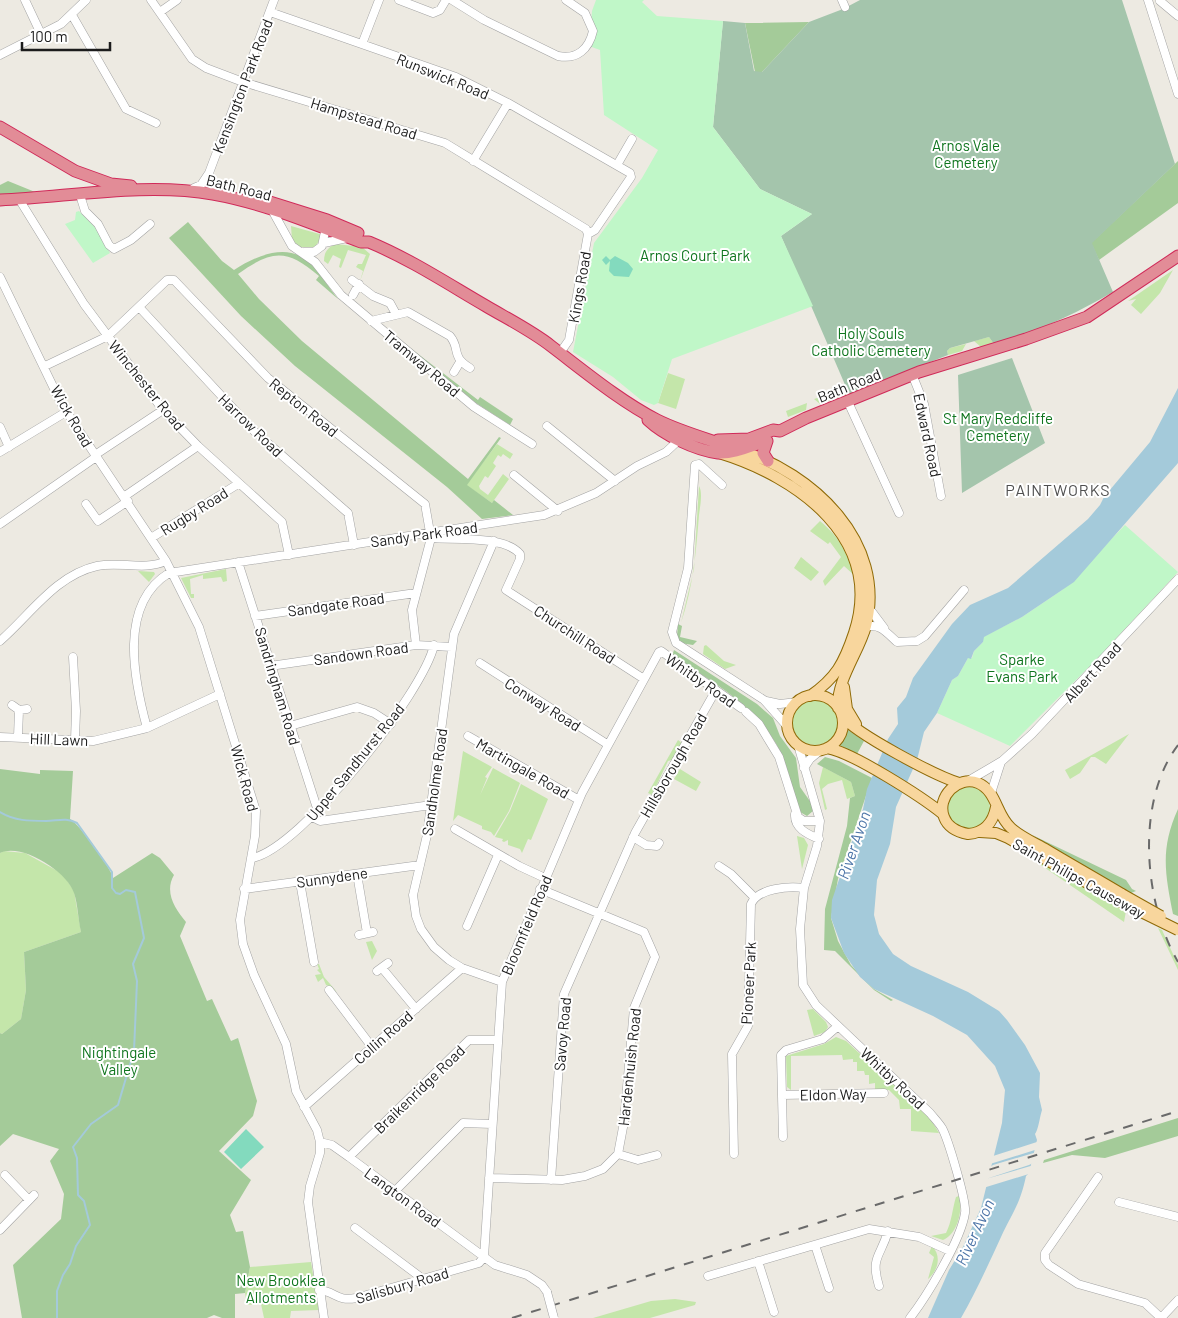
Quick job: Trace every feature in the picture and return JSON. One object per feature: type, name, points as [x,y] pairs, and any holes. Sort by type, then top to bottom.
[{"type":"highway","name":"Bath Road","points":[[0,127],[75,171],[111,184],[213,194],[272,210],[318,218],[361,234],[369,242]]},
{"type":"highway","points":[[75,171],[86,182],[86,188],[80,195]]},
{"type":"highway","name":"Bath Road","points":[[0,200],[80,195],[146,188]]},
{"type":"highway","name":"Bath Road","points":[[167,189],[194,188],[252,196],[327,229],[351,238],[369,242],[448,284],[558,349],[580,370],[591,375],[633,406],[656,427],[674,434],[734,448],[773,430],[780,431],[806,418],[912,374],[1026,339],[1094,314],[1178,256]]},
{"type":"highway","points":[[734,448],[766,441],[776,437],[780,431]]},
{"type":"highway","points":[[763,464],[766,441]]},
{"type":"main road","points":[[734,448],[763,464]]},
{"type":"main road","points":[[734,448],[819,495],[846,524],[859,546],[868,570],[865,628],[839,691],[840,734],[824,749]]},
{"type":"main road","points":[[810,696],[820,696],[830,700],[849,725],[938,776],[963,782],[976,782],[991,793],[996,807],[991,822],[979,832],[968,834],[955,830],[947,822],[943,814],[926,800],[853,758],[824,749],[805,749],[792,740],[787,726],[788,717],[797,702],[810,696],[835,676],[852,642],[865,609]]},
{"type":"main road","points":[[845,677],[844,695],[847,709],[866,734]]},
{"type":"main road","points":[[943,814],[944,799],[953,787],[963,782]]},
{"type":"main road","name":"Saint Philips Causeway","points":[[996,807],[1011,828],[1018,833],[1120,898],[1178,923]]},
{"type":"main road","name":"Saint Philips Causeway","points":[[979,832],[996,833],[1008,838],[1178,930]]},
{"type":"street","points":[[25,0],[41,34]]},
{"type":"street","points":[[0,55],[49,30],[70,16],[86,0]]},
{"type":"street","name":"Hampstead Road","points":[[151,0],[192,59],[206,68],[243,82],[445,143],[552,207],[586,229],[588,234]]},
{"type":"street","points":[[160,12],[177,0]]},
{"type":"street","name":"Kensington Park Road","points":[[194,188],[202,186],[209,173],[274,0]]},
{"type":"street","points":[[362,44],[379,0]]},
{"type":"street","points":[[399,0],[432,13],[440,10],[446,0]]},
{"type":"street","points":[[452,0],[484,20],[558,56],[569,57],[576,56],[586,48],[593,31],[585,12],[566,0]]},
{"type":"street","points":[[1178,16],[1161,0],[1149,3],[1178,94]]},
{"type":"street","name":"Runswick Road","points":[[270,12],[456,77],[508,103],[630,173],[631,177]]},
{"type":"street","points":[[70,16],[126,109],[156,123]]},
{"type":"street","points":[[473,160],[508,103]]},
{"type":"street","points":[[617,166],[632,139]]},
{"type":"street","name":"Kensington Park Road","points":[[209,173],[210,183],[217,190]]},
{"type":"street","name":"Kings Road","points":[[558,349],[569,340],[588,234],[595,230],[631,177]]},
{"type":"street","points":[[80,195],[85,211],[98,224],[109,244],[114,249],[131,240],[150,224]]},
{"type":"street","name":"Winchester Road","points":[[19,199],[62,271],[163,410],[238,484],[282,522],[290,554]]},
{"type":"street","name":"Tramway Road","points":[[272,210],[292,246],[302,252],[322,270],[341,295],[474,407],[532,444]]},
{"type":"street","points":[[285,232],[293,213]]},
{"type":"street","points":[[318,218],[327,229],[322,246],[322,270]]},
{"type":"street","points":[[302,252],[310,253],[340,238],[351,238]]},
{"type":"street","name":"Wick Road","points":[[0,276],[66,412],[126,498],[166,561],[198,626],[254,801],[256,821],[252,858],[244,890],[240,930],[243,944],[254,975],[286,1044],[292,1081],[320,1142]]},
{"type":"street","name":"Repton Road","points":[[139,307],[167,280],[171,280],[268,378],[420,498],[428,513],[432,535]]},
{"type":"street","points":[[353,294],[355,282],[373,296],[390,303],[396,314]]},
{"type":"street","points":[[45,366],[108,336],[139,307]]},
{"type":"street","name":"Harrow Road","points":[[139,307],[255,432],[348,513],[354,545]]},
{"type":"street","points":[[370,321],[396,314],[412,314],[450,336],[460,362],[470,368]]},
{"type":"street","points":[[454,372],[460,362]]},
{"type":"street","name":"Edward Road","points":[[912,374],[924,404],[941,496]]},
{"type":"street","points":[[848,402],[899,513]]},
{"type":"street","points":[[0,524],[163,410]]},
{"type":"street","points":[[0,452],[66,412]]},
{"type":"street","points":[[547,426],[615,482]]},
{"type":"street","points":[[0,427],[9,447]]},
{"type":"street","name":"Sandy Park Road","points":[[172,572],[432,535],[522,520],[558,511],[587,498],[615,482],[637,466],[661,454],[674,434]]},
{"type":"street","points":[[86,504],[98,520],[198,446]]},
{"type":"street","points":[[722,485],[699,464],[695,465],[688,568],[673,638],[676,643],[764,700],[787,726]]},
{"type":"street","points":[[514,474],[558,511]]},
{"type":"street","name":"Rugby Road","points":[[151,538],[238,484]]},
{"type":"street","points":[[416,645],[412,618],[416,593],[432,535],[494,542]]},
{"type":"street","name":"Churchill Road","points":[[494,542],[510,546],[520,554],[506,590],[644,679]]},
{"type":"street","name":"Sandholme Road","points":[[494,542],[459,619],[452,647],[431,805],[413,895],[418,922],[434,946],[449,960],[462,968],[502,982]]},
{"type":"street","points":[[0,641],[55,588],[78,572],[108,564],[149,565],[166,561]]},
{"type":"street","name":"Sandringham Road","points":[[238,562],[316,805],[320,809]]},
{"type":"street","points":[[147,728],[140,701],[136,672],[136,621],[152,585],[172,572]]},
{"type":"street","name":"Albert Road","points":[[963,782],[1002,761],[1053,714],[1178,579]]},
{"type":"street","points":[[865,609],[897,642],[917,641],[925,636],[964,590]]},
{"type":"street","name":"Sandgate Road","points":[[256,616],[416,593]]},
{"type":"street","points":[[865,628],[873,625],[886,632]]},
{"type":"street","name":"Sandown Road","points":[[270,666],[416,645],[452,647]]},
{"type":"street","name":"Upper Sandhurst Road","points":[[252,858],[261,855],[320,809],[391,724],[426,667],[434,645]]},
{"type":"street","name":"Bloomfield Road","points":[[484,1257],[502,982],[579,800],[607,744],[658,652],[662,652]]},
{"type":"street","name":"Whitby Road","points":[[662,652],[743,710],[759,724],[778,756],[796,812],[795,821],[802,830],[819,839]]},
{"type":"street","points":[[73,656],[76,711],[74,740]]},
{"type":"street","name":"Conway Road","points":[[480,664],[607,744]]},
{"type":"street","name":"Hillsborough Road","points":[[632,839],[716,690]]},
{"type":"street","name":"Hill Lawn","points":[[0,737],[93,740],[147,728],[220,694]]},
{"type":"street","points":[[764,700],[780,704],[797,702]]},
{"type":"street","points":[[12,704],[23,710],[18,737]]},
{"type":"street","points":[[290,726],[357,707],[374,713],[391,724]]},
{"type":"street","name":"Martingale Road","points":[[468,736],[579,800]]},
{"type":"street","name":"Whitby Road","points":[[798,745],[820,821],[819,839],[804,888],[800,929],[803,986],[812,1001],[930,1113],[941,1127],[965,1204],[963,1220],[950,1251],[928,1293],[910,1318]]},
{"type":"street","points":[[804,768],[810,759],[824,749]]},
{"type":"street","name":"Albert Road","points":[[991,793],[994,779],[1002,761]]},
{"type":"street","points":[[312,817],[320,821],[431,805]]},
{"type":"street","points":[[796,812],[803,820],[820,821]]},
{"type":"street","points":[[456,829],[498,855],[545,878]]},
{"type":"street","points":[[632,839],[655,846]]},
{"type":"street","name":"Savoy Road","points":[[551,1180],[564,994],[632,839]]},
{"type":"street","points":[[467,926],[498,855]]},
{"type":"street","name":"Sunnydene","points":[[244,890],[420,865]]},
{"type":"street","points":[[719,866],[732,875],[755,898],[785,887],[804,888]]},
{"type":"street","points":[[357,874],[366,934]]},
{"type":"street","points":[[300,882],[314,962]]},
{"type":"street","name":"Hardenhuish Road","points":[[540,889],[644,932],[655,954],[634,1008],[624,1122],[618,1154]]},
{"type":"street","name":"Pioneer Park","points":[[734,1154],[732,1054],[748,1026],[751,906],[755,898]]},
{"type":"street","points":[[311,950],[320,948]]},
{"type":"street","points":[[382,967],[416,1009]]},
{"type":"street","name":"Collin Road","points":[[304,1107],[462,968]]},
{"type":"street","points":[[329,990],[342,1001],[372,1047]]},
{"type":"street","name":"Eldon Way","points":[[783,1137],[781,1055],[786,1050],[823,1039],[838,1026]]},
{"type":"street","name":"Braikenridge Road","points":[[349,1157],[470,1040],[497,1040]]},
{"type":"street","name":"Eldon Way","points":[[782,1095],[884,1092]]},
{"type":"street","points":[[395,1191],[463,1123],[492,1124]]},
{"type":"street","points":[[320,1142],[320,1153],[310,1186],[308,1202],[324,1318]]},
{"type":"street","name":"Langton Road","points":[[320,1142],[332,1145],[484,1257],[503,1269],[535,1280],[546,1292],[554,1318]]},
{"type":"street","points":[[489,1178],[551,1180],[585,1176],[597,1172],[610,1164],[618,1154],[638,1160],[657,1155]]},
{"type":"street","points":[[0,1230],[31,1197],[5,1175]]},
{"type":"street","points":[[1098,1177],[1045,1254],[1045,1260],[1049,1265],[1078,1284],[1145,1303],[1161,1318],[1178,1300]]},
{"type":"street","points":[[1119,1202],[1178,1217]]},
{"type":"street","points":[[355,1228],[423,1279]]},
{"type":"street","points":[[708,1276],[869,1229],[919,1236],[950,1251]]},
{"type":"street","points":[[879,1286],[873,1268],[888,1231]]},
{"type":"street","points":[[816,1245],[829,1288]]},
{"type":"street","name":"Salisbury Road","points":[[319,1290],[326,1290],[338,1298],[346,1300],[478,1263],[484,1257]]},
{"type":"street","points":[[758,1261],[774,1312]]},
{"type":"green space","name":"Arnos Court Park","points":[[596,0],[644,0],[642,2],[657,16],[723,21],[713,127],[760,189],[812,214],[781,236],[813,306],[672,359],[658,403],[654,405],[641,400],[613,377],[573,352],[594,243],[642,178],[658,150],[604,115],[600,50],[589,46],[592,11]]},
{"type":"green space","name":"Arnos Vale Cemetery","points":[[860,0],[1122,0],[1175,164],[1092,243],[1113,292],[1041,328],[994,344],[989,337],[950,348],[947,351],[948,355],[849,394],[781,236],[812,214],[760,189],[713,127],[723,21],[745,23],[754,71],[762,72],[809,22],[843,9]]},
{"type":"green space","points":[[809,22],[762,72],[755,72],[745,23]]},
{"type":"green space","points":[[1178,161],[1178,203],[1099,260],[1091,243]]},
{"type":"green space","points":[[8,181],[40,194],[13,197],[0,194],[0,185]]},
{"type":"green space","points":[[79,211],[95,227],[110,253],[93,263],[65,224],[75,220],[76,212]]},
{"type":"green space","points":[[188,222],[222,261],[234,270],[263,255],[284,252],[303,258],[312,265],[338,299],[316,280],[319,276],[308,267],[289,257],[280,255],[261,260],[238,274],[259,299],[302,341],[468,479],[499,437],[501,438],[467,485],[492,503],[494,500],[513,515],[482,519],[447,487],[295,366],[241,316],[169,238]]},
{"type":"green space","points":[[291,226],[323,235],[315,247],[300,247],[292,240]]},
{"type":"green space","points":[[336,244],[362,247],[370,254],[360,281],[363,271],[356,267],[358,264],[362,264],[366,255],[348,250],[341,268],[339,267],[341,259],[333,255],[328,264],[324,261],[327,250]]},
{"type":"green space","points":[[606,256],[610,260],[615,256],[628,263],[633,269],[629,277],[614,276],[609,271],[610,261],[606,265],[602,260]]},
{"type":"green space","points":[[1173,270],[1160,293],[1141,314],[1131,305],[1136,299],[1128,301]]},
{"type":"green space","points":[[396,337],[478,400],[480,397],[513,419],[510,425],[476,403]]},
{"type":"green space","points":[[989,337],[994,344],[981,347],[974,341]]},
{"type":"green space","points":[[966,344],[962,351],[948,355],[947,351],[950,348]]},
{"type":"green space","name":"St Mary Redcliffe Cemetery","points":[[1012,358],[1045,443],[962,493],[958,375]]},
{"type":"green space","points":[[668,373],[685,379],[676,409],[658,403]]},
{"type":"green space","points":[[847,389],[849,394],[820,404],[814,399]]},
{"type":"green space","points":[[807,403],[806,410],[788,417],[786,411]]},
{"type":"green space","points":[[497,444],[513,454],[510,459],[503,454],[501,457],[498,455],[493,463],[496,466],[488,478],[485,476],[479,486],[488,495],[503,474],[509,479],[492,503],[466,485]]},
{"type":"green space","points":[[699,486],[701,500],[694,562]]},
{"type":"green space","points":[[820,521],[842,546],[855,576],[844,566],[825,586],[823,581],[841,557],[830,542],[828,544],[810,531]]},
{"type":"green space","name":"Sparke Evans Park","points":[[1125,525],[1178,572],[1095,661],[1010,746],[937,713],[952,680],[958,676],[968,658],[972,658],[974,651],[983,642],[983,637],[1022,617],[1062,590]]},
{"type":"green space","points":[[801,557],[819,572],[811,581],[794,568]]},
{"type":"green space","points":[[226,569],[227,581],[223,582],[221,577],[203,579],[203,575],[190,579],[191,594],[194,594],[194,598],[191,598],[181,578]]},
{"type":"green space","points":[[138,571],[154,572],[155,574],[149,582]]},
{"type":"green space","points":[[692,576],[688,596],[681,623]]},
{"type":"green space","points":[[678,624],[682,626],[680,637],[697,641],[693,645],[680,643],[677,636]]},
{"type":"green space","points":[[706,645],[724,661],[736,665],[725,669],[703,654],[704,646]]},
{"type":"green space","points":[[674,650],[757,704],[773,718],[780,736],[796,758],[800,787],[812,804],[813,811],[807,816],[800,812],[786,766],[771,735],[747,708],[733,696],[672,656]]},
{"type":"green space","points":[[815,699],[828,703],[834,709],[838,722],[834,735],[828,741],[815,745],[802,741],[796,735],[792,722],[796,709],[802,703]]},
{"type":"green space","points":[[848,730],[864,741],[857,754],[839,745]]},
{"type":"green space","points":[[1129,734],[1106,764],[1095,757],[1091,757],[1080,773],[1070,779],[1065,770]]},
{"type":"green space","points":[[678,740],[682,743],[672,760],[668,761],[652,795],[648,793]]},
{"type":"green space","points":[[463,751],[492,767],[485,777],[487,778],[480,795],[493,768],[520,783],[509,811],[494,836],[491,832],[482,829],[482,826],[458,815],[453,821]]},
{"type":"green space","points":[[825,757],[839,761],[872,778],[838,879],[831,918],[838,941],[851,965],[874,989],[893,1000],[891,1001],[874,990],[835,951],[824,950],[825,909],[847,826],[850,798],[855,796],[851,782],[817,764]]},
{"type":"green space","points":[[823,767],[851,782],[855,796],[847,799],[842,780],[828,784],[822,789],[827,809],[825,810],[819,783]]},
{"type":"green space","name":"Nightingale Valley","points":[[0,769],[40,774],[40,770],[73,771],[70,819],[94,846],[113,878],[152,853],[160,858],[174,875],[170,888],[172,900],[186,922],[180,936],[207,1001],[212,999],[231,1041],[238,1038],[257,1101],[253,1116],[219,1151],[251,1180],[230,1215],[236,1232],[243,1231],[250,1267],[245,1293],[235,1294],[235,1318],[222,1318],[214,1315],[207,1318],[22,1318],[13,1265],[61,1219],[64,1194],[50,1161],[59,1149],[13,1134],[0,1146],[0,1033],[2,1034],[21,1019],[26,990],[24,952],[81,932],[74,893],[63,876],[43,861],[31,855],[9,851],[0,853]]},
{"type":"green space","points":[[680,769],[701,782],[696,791],[674,779]]},
{"type":"green space","points":[[521,784],[548,799],[531,840],[528,839],[522,853],[520,849],[508,845],[508,840],[504,842],[502,841],[503,839],[495,837],[510,811]]},
{"type":"green space","points":[[969,787],[984,793],[990,808],[984,823],[969,829],[954,823],[948,808],[954,793]]},
{"type":"green space","points":[[1178,809],[1178,916],[1173,914],[1166,873],[1166,849],[1172,823]]},
{"type":"green space","points":[[1032,835],[1126,880],[1132,889],[1136,891],[1131,893]]},
{"type":"green space","points":[[797,836],[804,838],[808,845],[802,869]]},
{"type":"green space","points":[[4,851],[25,853],[63,874],[74,891],[81,932],[24,952],[26,990],[21,1019],[2,1034],[0,1033],[0,853]]},
{"type":"green space","points":[[1033,855],[1126,911],[1124,922],[1032,859]]},
{"type":"green space","points":[[1158,928],[1162,930],[1178,965],[1178,970]]},
{"type":"green space","points":[[372,941],[377,951],[372,960],[366,942]]},
{"type":"green space","points":[[317,964],[319,964],[324,977],[337,992],[326,985],[323,978],[318,982],[315,975],[321,974],[317,970],[319,969]]},
{"type":"green space","points":[[813,1009],[826,1022],[828,1027],[825,1032],[814,1036],[807,1010]]},
{"type":"green space","points":[[836,1037],[846,1041],[930,1118],[939,1133],[911,1131],[911,1109],[900,1109],[899,1100],[889,1090],[875,1090],[875,1083],[869,1084],[869,1075],[865,1075],[864,1071],[857,1071],[857,1062],[853,1062],[853,1059],[843,1060],[842,1055],[791,1056],[791,1090],[787,1087],[786,1056],[824,1044]]},
{"type":"green space","points":[[1178,1118],[1178,1136],[1105,1158],[1072,1155],[1043,1163],[1044,1160]]},
{"type":"green space","points":[[246,1129],[264,1147],[241,1169],[224,1152]]},
{"type":"green space","points":[[959,1196],[960,1214],[952,1233],[943,1240],[931,1236],[946,1233],[956,1197]]},
{"type":"green space","points":[[932,1246],[937,1254],[938,1263],[928,1279],[934,1257],[929,1253]]},
{"type":"green space","name":"New Brooklea Allotments","points":[[311,1262],[319,1310],[291,1311],[290,1318],[264,1318],[261,1304],[247,1305],[245,1293],[250,1267]]},
{"type":"green space","points":[[675,1299],[696,1302],[695,1305],[650,1318],[593,1318],[651,1301]]},
{"type":"water","name":"River Avon","points":[[1178,388],[1178,463],[1074,582],[1022,617],[984,637],[983,642],[974,651],[971,659],[968,658],[958,676],[952,680],[937,713],[924,732],[917,760],[896,807],[890,844],[877,880],[874,915],[879,934],[893,954],[911,966],[968,992],[999,1011],[1025,1045],[1040,1073],[1039,1097],[1042,1110],[1035,1134],[1037,1140],[1029,1173],[1026,1176],[1015,1208],[961,1318],[928,1318],[949,1270],[963,1247],[981,1208],[1002,1123],[1005,1090],[995,1066],[967,1035],[933,1016],[874,989],[860,977],[844,953],[831,918],[832,900],[863,809],[867,789],[888,739],[898,724],[897,708],[906,697],[913,678],[952,624],[970,605],[1008,588],[1088,519],[1150,442]]},
{"type":"pier","points":[[1040,1141],[1038,1149],[990,1164],[993,1156]]},
{"type":"pier","points":[[1037,1152],[1035,1162],[986,1179],[1034,1165],[1032,1173],[983,1188],[989,1168],[993,1165]]},
{"type":"waterway","points":[[0,812],[22,820],[65,820],[77,823],[112,872],[112,888],[116,893],[120,894],[126,890],[135,892],[144,938],[133,964],[137,981],[134,1051],[118,1105],[91,1124],[73,1147],[77,1158],[78,1195],[84,1201],[90,1225],[76,1246],[57,1291],[57,1318]]},
{"type":"railway","points":[[1178,745],[1164,768],[1155,795],[1150,823],[1149,853],[1158,911],[1166,938],[1178,962]]},
{"type":"railway","points":[[512,1318],[1178,1111]]},
{"type":"district","name":"PAINTWORKS","points":[[1058,489]]},
{"type":"park label","name":"Holy Souls Catholic Cemetery","points":[[871,342]]}]
